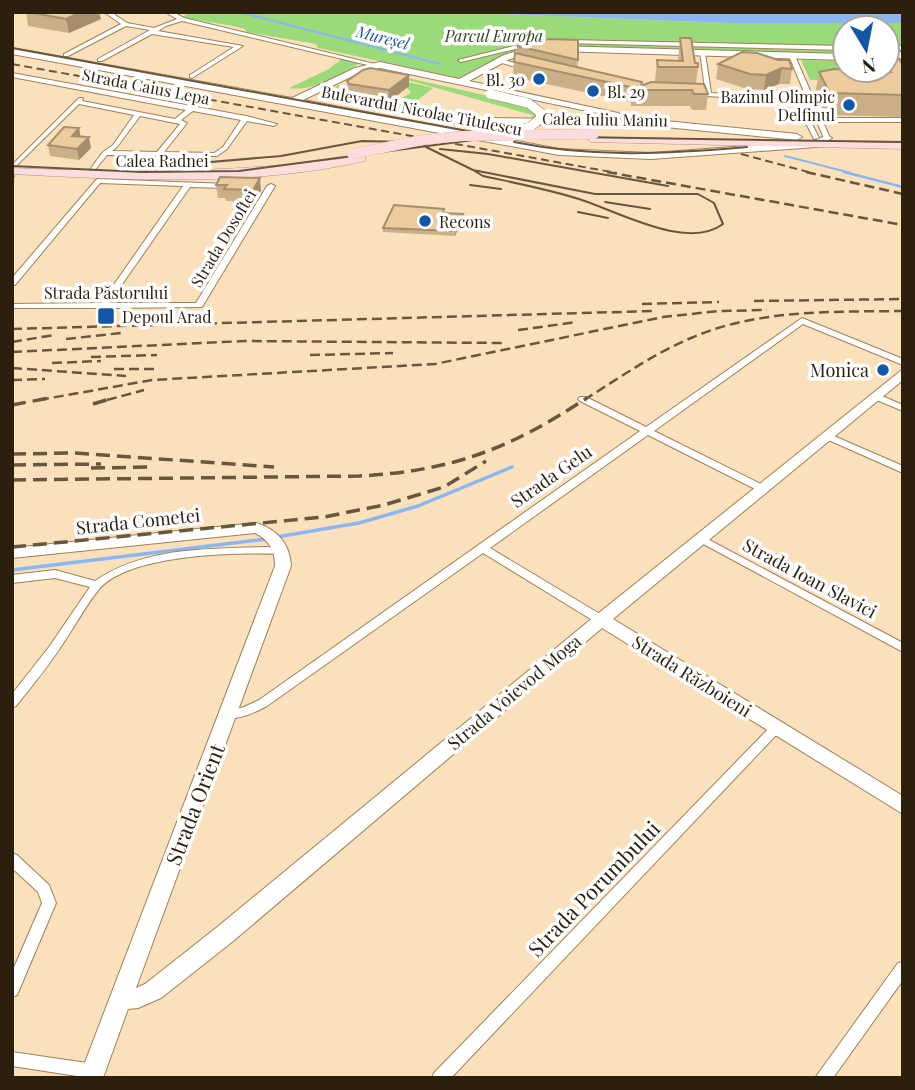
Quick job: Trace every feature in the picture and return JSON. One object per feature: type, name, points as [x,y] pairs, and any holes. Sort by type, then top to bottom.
[{"type":"main road","name":"Calea Iuliu Maniu","points":[[356,156],[422,140],[505,134],[903,140]]},
{"type":"main road","name":"Calea Iuliu Maniu","points":[[311,164],[476,141],[594,137]]},
{"type":"main road","name":"Calea Iuliu Maniu","points":[[815,140],[903,146]]},
{"type":"main road","name":"Calea Radnei","points":[[13,168],[183,177],[311,164]]},
{"type":"main road","name":"Calea Radnei","points":[[13,168],[193,171],[311,164]]},
{"type":"street","points":[[107,12],[125,24],[239,46]]},
{"type":"street","points":[[168,12],[182,19],[216,28],[528,103],[541,113],[541,117],[534,124],[505,134]]},
{"type":"street","points":[[100,60],[182,19]]},
{"type":"street","points":[[66,55],[125,24]]},
{"type":"street","points":[[197,40],[216,28]]},
{"type":"street","points":[[192,76],[253,37]]},
{"type":"street","points":[[555,42],[831,48]]},
{"type":"street","points":[[461,60],[539,43]]},
{"type":"street","name":"Bulevardul Nicolae Titulescu","points":[[12,45],[192,76],[523,147],[576,154],[662,155],[815,140]]},
{"type":"street","points":[[461,82],[525,51],[548,48],[831,57]]},
{"type":"street","name":"Bulevardul Nicolae Titulescu","points":[[12,51],[446,119],[655,124],[815,140]]},
{"type":"street","points":[[702,53],[708,95]]},
{"type":"street","points":[[792,56],[819,120],[815,140]]},
{"type":"street","points":[[500,61],[531,69]]},
{"type":"street","points":[[294,97],[372,65],[655,124]]},
{"type":"street","points":[[101,74],[111,68]]},
{"type":"street","name":"Strada Caius Lepa","points":[[12,75],[274,124]]},
{"type":"street","points":[[79,87],[91,80]]},
{"type":"street","points":[[801,80],[814,81]]},
{"type":"street","points":[[13,168],[77,102],[94,90]]},
{"type":"street","points":[[695,95],[793,97],[800,100],[815,140]]},
{"type":"street","points":[[123,112],[142,100]]},
{"type":"street","points":[[77,102],[184,123],[159,154]]},
{"type":"street","points":[[177,121],[191,109]]},
{"type":"street","points":[[93,169],[105,153],[115,146],[137,115]]},
{"type":"street","points":[[105,153],[207,156],[220,153],[246,118]]},
{"type":"street","points":[[809,120],[903,120]]},
{"type":"street","points":[[12,283],[98,181],[240,186]]},
{"type":"street","points":[[102,307],[188,185]]},
{"type":"street","name":"Strada Dosoftei","points":[[199,305],[271,186],[261,186]]},
{"type":"street","name":"Strada Păstorului","points":[[12,306],[199,305]]},
{"type":"street","name":"Strada Gelu","points":[[228,715],[247,711],[263,703],[802,321],[903,362]]},
{"type":"street","name":"Strada Voievod Moga","points":[[121,999],[146,995],[173,975],[903,373]]},
{"type":"street","points":[[875,396],[903,408]]},
{"type":"street","points":[[583,399],[761,488]]},
{"type":"street","points":[[827,436],[903,470]]},
{"type":"street","name":"Strada Cometei","points":[[12,553],[256,528],[267,532],[279,548]]},
{"type":"street","name":"Strada Ioan Slavici","points":[[700,538],[903,648]]},
{"type":"street","name":"Strada Războieni","points":[[481,547],[903,806]]},
{"type":"street","points":[[12,702],[53,650],[97,585],[110,574],[163,559],[279,548]]},
{"type":"street","name":"Strada Orient","points":[[92,1074],[283,566],[279,548]]},
{"type":"street","points":[[12,579],[55,574],[97,585]]},
{"type":"street","name":"Strada Porumbului","points":[[440,1078],[776,728]]},
{"type":"street","points":[[12,859],[44,889],[49,903],[12,990]]},
{"type":"street","points":[[823,1078],[903,968]]},
{"type":"street","points":[[12,1059],[92,1074]]},
{"type":"green space","name":"Parcul Europa","points":[[184,12],[450,12],[727,23],[831,23],[831,56],[535,48],[502,56],[458,78],[318,48],[316,44],[182,17],[187,14]]},
{"type":"green space","points":[[901,23],[903,23],[901,54]]},
{"type":"green space","points":[[343,58],[360,63],[317,85],[289,88],[329,69]]},
{"type":"green space","points":[[801,60],[831,61],[831,80],[810,80]]},
{"type":"green space","points":[[372,70],[524,104],[537,114],[536,118],[532,119],[532,115]]},
{"type":"green space","points":[[391,78],[433,88],[406,109],[323,94],[338,85],[394,100],[411,92],[408,86]]},
{"type":"water","points":[[450,12],[903,12],[903,23],[901,14],[831,14],[831,23],[727,23]]},
{"type":"building","points":[[28,12],[81,12],[66,19]]},
{"type":"building","points":[[680,38],[691,38],[698,67],[658,67],[657,60],[683,61]]},
{"type":"building","points":[[549,39],[578,40],[578,60],[517,46]]},
{"type":"building","points":[[742,52],[789,60],[792,69],[782,68],[766,75],[750,74],[718,64]]},
{"type":"building","points":[[515,53],[642,82],[641,86],[651,82],[704,84],[708,94],[694,94],[692,90],[632,90],[635,88],[514,62]]},
{"type":"building","points":[[901,62],[903,95],[830,93],[819,72],[831,70],[831,84],[901,84]]},
{"type":"building","points":[[370,68],[409,75],[389,90],[349,84],[347,81]]},
{"type":"building","points":[[64,127],[79,128],[72,136],[89,137],[77,149],[48,145]]},
{"type":"building","points":[[220,177],[260,178],[253,190],[224,189],[227,185],[216,185]]},
{"type":"building","name":"Recons","points":[[394,205],[444,209],[443,213],[463,214],[455,231],[383,228]]},
{"type":"waterway","name":"Mureșel","points":[[239,12],[440,64]]},
{"type":"waterway","name":"Mureșel","points":[[785,156],[851,173]]},
{"type":"waterway","name":"Mureșel","points":[[844,172],[903,187]]},
{"type":"waterway","points":[[277,537],[359,523],[418,506],[512,467]]},
{"type":"waterway","points":[[12,570],[266,539]]},
{"type":"tunnel","points":[[91,80],[101,74]]},
{"type":"tram line","points":[[12,48],[473,132]]},
{"type":"tram line","points":[[463,125],[512,126]]},
{"type":"tram line","points":[[425,146],[503,136],[903,142]]},
{"type":"tram line","points":[[187,164],[281,156],[362,141],[405,142]]},
{"type":"tram line","points":[[514,142],[572,151],[630,153],[747,147]]},
{"type":"tram line","points":[[12,166],[142,172],[239,171],[425,146]]},
{"type":"tram line","points":[[425,146],[473,170]]},
{"type":"tram line","points":[[440,149],[488,154],[668,186]]},
{"type":"tram line","points":[[473,170],[595,194],[698,194],[714,203],[723,224],[708,231],[672,231],[579,199],[483,176],[473,170]]},
{"type":"tram line","points":[[470,185],[501,189]]},
{"type":"tram line","points":[[605,202],[650,209]]},
{"type":"tram line","points":[[578,212],[608,218]]},
{"type":"railway","points":[[12,64],[617,173]]},
{"type":"railway","points":[[741,154],[812,173]]},
{"type":"railway","points":[[607,172],[903,225]]},
{"type":"railway","points":[[806,172],[903,194]]},
{"type":"railway","points":[[754,301],[903,299]]},
{"type":"railway","points":[[642,304],[719,302]]},
{"type":"railway","points":[[39,400],[152,380],[435,364],[663,317],[719,311],[767,310]]},
{"type":"railway","points":[[12,329],[654,311]]},
{"type":"railway","points":[[584,400],[663,351],[716,329],[796,314],[903,311]]},
{"type":"railway","points":[[518,330],[577,322]]},
{"type":"railway","points":[[66,339],[121,333]]},
{"type":"railway","points":[[12,342],[54,335]]},
{"type":"railway","points":[[12,352],[245,341],[504,343]]},
{"type":"railway","points":[[310,355],[393,353]]},
{"type":"railway","points":[[91,357],[157,355]]},
{"type":"railway","points":[[52,363],[101,361]]},
{"type":"railway","points":[[12,368],[126,376]]},
{"type":"railway","points":[[114,369],[154,369]]},
{"type":"railway","points":[[12,380],[45,379]]},
{"type":"railway","points":[[107,400],[144,390]]},
{"type":"railway","points":[[12,405],[49,398]]},
{"type":"railway","points":[[93,404],[113,398]]},
{"type":"railway","points":[[12,480],[359,476],[423,469],[452,463],[505,444],[587,398]]},
{"type":"railway","points":[[12,454],[75,453],[274,467]]},
{"type":"railway","points":[[12,547],[324,517],[384,505],[444,487],[486,461]]},
{"type":"railway","points":[[12,465],[101,464]]},
{"type":"railway","points":[[91,468],[154,467]]},
{"type":"place","name":"Bl. 30","points":[[539,79]]},
{"type":"place","name":"Bl. 29","points":[[593,91]]},
{"type":"place","name":"Bazinul Olimpic Delfinul","points":[[849,105]]},
{"type":"place","name":"Recons","points":[[425,221]]},
{"type":"place","name":"Depoul Arad","points":[[106,316]]},
{"type":"place","name":"Monica","points":[[883,370]]}]
